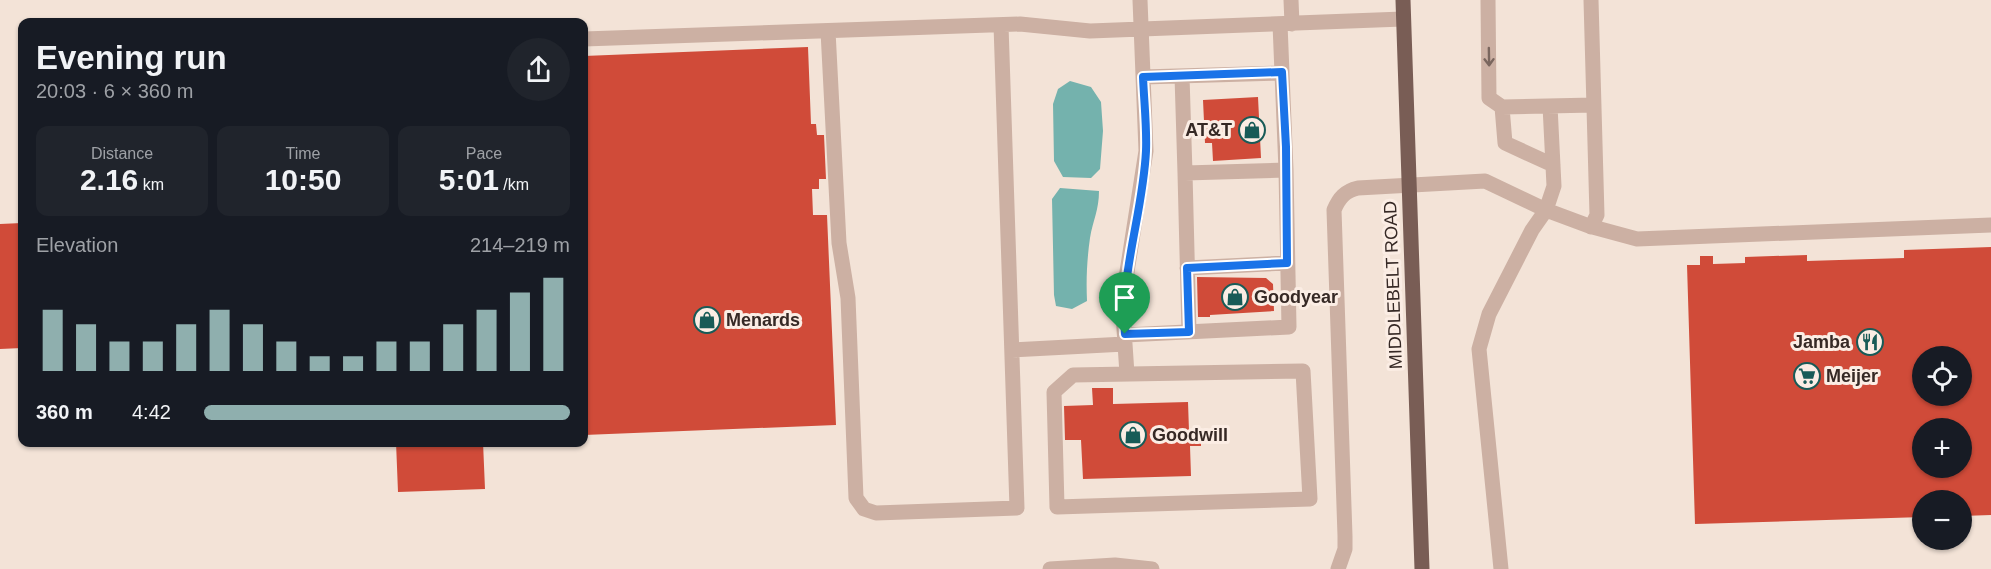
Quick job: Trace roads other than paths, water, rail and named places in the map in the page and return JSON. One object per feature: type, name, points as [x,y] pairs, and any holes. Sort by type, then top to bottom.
[{"type":"main road","name":"MIDDLEBELT ROAD","points":[[1402,0],[1422,569]]},
{"type":"lane","points":[[1127,375],[1123,314],[1126,278],[1146,151],[1140,0]]},
{"type":"lane","points":[[1012,350],[1189,332],[1289,327],[1282,72],[1286,24],[1291,0]]},
{"type":"lane","points":[[1488,0],[1489,98],[1502,107],[1594,105]]},
{"type":"lane","points":[[1591,0],[1597,215],[1592,227]]},
{"type":"lane","points":[[588,39],[1020,24],[1090,31],[1141,30],[1403,19]]},
{"type":"lane","points":[[828,31],[839,243],[848,298],[856,498],[864,509],[876,513],[1017,507],[1001,25]]},
{"type":"lane","points":[[1143,77],[1282,72]]},
{"type":"lane","points":[[1182,76],[1189,332]]},
{"type":"lane","points":[[1501,569],[1479,349],[1489,314],[1532,230],[1546,210],[1554,186],[1550,106]]},
{"type":"lane","points":[[1502,107],[1505,143],[1553,165]]},
{"type":"lane","points":[[1185,173],[1286,170]]},
{"type":"lane","points":[[1338,569],[1345,549],[1345,536],[1334,210],[1341,197],[1352,190],[1485,181],[1546,210],[1592,227],[1637,239],[1991,225]]},
{"type":"lane","points":[[1187,268],[1287,263]]},
{"type":"lane","points":[[1303,371],[1310,499],[1057,507],[1054,392],[1073,375],[1127,375],[1303,371]]},
{"type":"lane","points":[[1050,569],[1115,565],[1152,569]]},
{"type":"water","points":[[1070,81],[1091,87],[1101,102],[1103,131],[1100,169],[1091,178],[1063,177],[1054,161],[1053,104],[1058,89]]},
{"type":"water","points":[[1060,188],[1099,191],[1089,246],[1087,301],[1072,309],[1056,306],[1054,295],[1052,199]]},
{"type":"place","name":"AT&T","points":[[1252,130]]},
{"type":"place","name":"Goodyear","points":[[1235,297]]},
{"type":"place","name":"Menards","points":[[707,320]]},
{"type":"place","name":"Jamba","points":[[1870,342]]},
{"type":"place","name":"Meijer","points":[[1807,376]]},
{"type":"place","name":"Goodwill","points":[[1133,435]]}]
